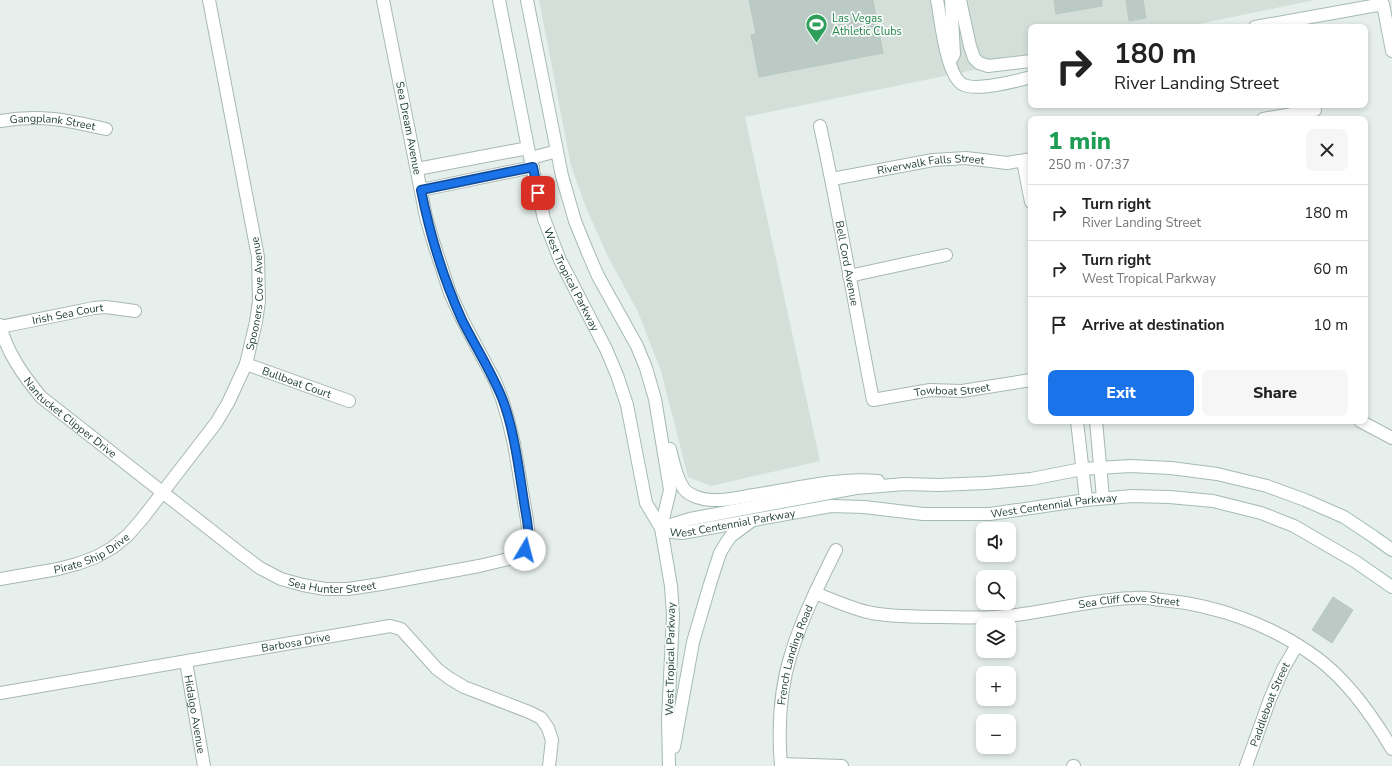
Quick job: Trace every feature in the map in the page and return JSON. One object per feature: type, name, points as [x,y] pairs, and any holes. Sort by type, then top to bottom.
[{"type":"street","name":"Spooners Cove Avenue","points":[[162,492],[216,423],[228,403],[246,364],[252,344],[258,308],[258,257],[209,0]]},
{"type":"street","name":"Sea Dream Avenue","points":[[383,0],[421,190],[433,241],[450,293],[495,382],[508,419],[527,520],[529,537],[525,550]]},
{"type":"street","name":"West Tropical Parkway","points":[[499,0],[544,219],[560,260],[606,349],[617,375],[627,405],[646,503],[661,528],[671,586],[673,615],[668,719],[670,766]]},
{"type":"street","name":"West Tropical Parkway","points":[[527,0],[562,176],[575,221],[588,253],[637,346],[646,368],[655,399],[670,490],[661,528]]},
{"type":"street","points":[[937,0],[948,60],[956,79],[964,85],[972,87],[1018,81],[1028,78]]},
{"type":"street","points":[[948,60],[952,58],[954,54],[951,0]]},
{"type":"street","points":[[960,0],[970,46],[974,58],[979,63],[988,66],[1028,60]]},
{"type":"street","points":[[1272,24],[1389,4],[1392,51]]},
{"type":"street","points":[[1282,116],[1315,111]]},
{"type":"street","name":"Gangplank Street","points":[[0,122],[15,119],[55,118],[106,129]]},
{"type":"street","name":"Bell Cord Avenue","points":[[820,126],[832,179],[873,400]]},
{"type":"street","points":[[421,190],[466,181],[531,158],[557,151]]},
{"type":"street","points":[[417,169],[462,161],[531,158]]},
{"type":"street","name":"Riverwalk Falls Street","points":[[832,179],[933,160],[966,158],[1007,163],[1027,160]]},
{"type":"street","points":[[1027,160],[1028,170]]},
{"type":"street","points":[[462,161],[466,181]]},
{"type":"street","points":[[849,276],[946,255]]},
{"type":"street","name":"Irish Sea Court","points":[[0,326],[94,308],[106,307],[135,311]]},
{"type":"street","name":"Nantucket Clipper Drive","points":[[0,326],[12,357],[25,377],[41,397],[162,492]]},
{"type":"street","name":"Bullboat Court","points":[[246,364],[349,401]]},
{"type":"street","name":"Towboat Street","points":[[873,400],[930,390],[962,391],[1028,380]]},
{"type":"street","points":[[655,399],[679,480],[684,489],[697,497],[711,500],[726,500],[861,479],[905,484]]},
{"type":"street","points":[[1077,424],[1086,500]]},
{"type":"street","points":[[1096,424],[1103,498]]},
{"type":"street","points":[[1366,424],[1392,438]]},
{"type":"street","name":"West Centennial Parkway","points":[[661,528],[690,519],[856,488],[905,484],[938,485],[991,483],[1031,479],[1082,469],[1130,466],[1171,468],[1217,474],[1267,486],[1305,500],[1344,517],[1392,550]]},
{"type":"street","name":"Sea Hunter Street","points":[[162,492],[260,568],[281,579],[325,589],[381,584],[478,566],[517,556],[525,550]]},
{"type":"street","name":"Pirate Ship Drive","points":[[0,579],[58,569],[96,557],[112,548],[128,535],[142,520],[162,492]]},
{"type":"street","name":"West Centennial Parkway","points":[[661,528],[672,532],[682,533],[831,506],[922,514],[990,514],[1103,498],[1132,496],[1169,497],[1213,501],[1261,513],[1294,526],[1356,562],[1392,587]]},
{"type":"street","points":[[670,766],[693,642],[720,553],[731,536],[754,520]]},
{"type":"street","name":"French Landing Road","points":[[781,765],[780,738],[784,686],[791,655],[815,592],[836,550]]},
{"type":"street","name":"Sea Cliff Cove Street","points":[[815,592],[849,607],[872,613],[896,616],[995,617],[1051,610],[1109,600],[1135,598],[1176,601],[1222,611],[1269,629],[1318,658],[1341,680],[1364,706],[1392,749]]},
{"type":"street","name":"Barbosa Drive","points":[[0,693],[390,626],[401,629],[437,669],[449,678],[464,687],[541,718],[548,728],[552,740],[549,766]]},
{"type":"street","name":"Paddleboat Street","points":[[1246,766],[1283,669],[1297,645]]},
{"type":"street","name":"Hidalgo Avenue","points":[[186,662],[204,766]]},
{"type":"street","points":[[781,765],[842,766]]},
{"type":"shaded area","points":[[539,0],[1315,0],[1199,24],[1028,24],[1028,59],[745,117],[820,461],[711,486],[688,477],[661,371],[638,312],[607,255],[585,205],[571,166]]},
{"type":"building","name":"Las Vegas Athletic Clubs","points":[[749,0],[873,0],[883,53],[759,77],[751,35],[756,34]]},
{"type":"building","points":[[1054,0],[1102,0],[1102,6],[1056,14]]},
{"type":"building","points":[[1126,0],[1143,0],[1146,18],[1129,21]]},
{"type":"building","points":[[1333,597],[1353,610],[1332,643],[1312,630]]},
{"type":"place","name":"Las Vegas Athletic Clubs","points":[[817,44]]},
{"type":"route","points":[[525,550],[529,537],[527,520],[514,444],[508,419],[495,382],[450,293],[439,263],[426,217],[421,190],[533,167],[538,193]]}]
